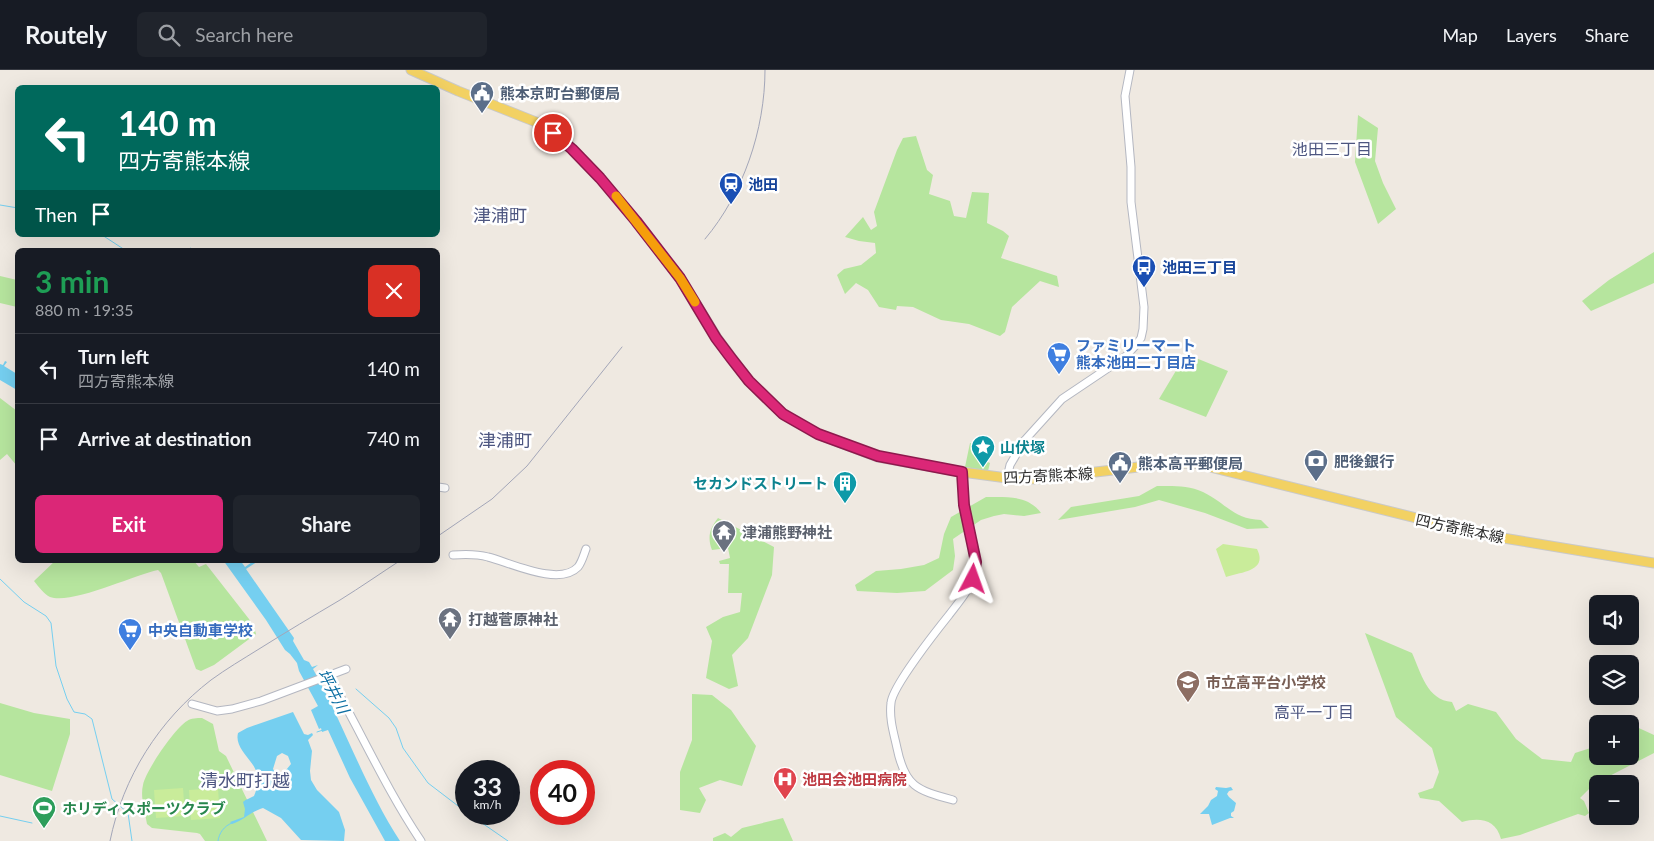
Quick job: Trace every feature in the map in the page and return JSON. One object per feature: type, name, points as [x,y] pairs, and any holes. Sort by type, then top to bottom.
[{"type":"main road","name":"四方寄熊本線","points":[[411,70],[450,88],[536,122],[572,149],[600,178],[680,278],[716,338],[755,388],[783,414],[818,434],[878,456],[962,472],[1007,478],[1036,478],[1164,464],[1194,464],[1485,535],[1654,563]]},
{"type":"street","points":[[1007,478],[1010,465],[1024,441],[1062,399],[1126,356],[1141,338],[1144,308],[1131,202],[1131,167],[1125,96],[1130,70]]},
{"type":"street","points":[[953,800],[929,794],[918,788],[904,774],[891,721],[891,704],[894,694],[911,667],[966,593],[973,579],[976,562],[964,505],[962,472]]},
{"type":"street","points":[[453,555],[468,554],[488,557],[536,572],[552,574],[575,569],[586,549]]},
{"type":"street","points":[[192,704],[217,711],[232,710],[346,669]]},
{"type":"street","points":[[327,676],[346,704],[402,811],[421,841]]},
{"type":"green space","points":[[1358,115],[1378,128],[1375,161],[1396,209],[1378,224],[1355,162]]},
{"type":"green space","points":[[916,136],[927,170],[933,175],[929,194],[950,201],[954,216],[966,218],[972,192],[989,193],[987,223],[1009,236],[1001,258],[1057,276],[1059,287],[1040,281],[1012,307],[1005,332],[1000,336],[969,324],[941,320],[913,307],[897,306],[896,310],[879,307],[868,290],[856,283],[845,294],[837,275],[844,269],[861,265],[876,253],[875,243],[845,237],[863,217],[871,230],[877,226],[874,212],[897,150],[903,138]]},
{"type":"green space","points":[[1654,252],[1654,283],[1591,311],[1582,301],[1609,280]]},
{"type":"green space","points":[[0,276],[15,280],[15,307],[0,303]]},
{"type":"green space","points":[[1186,354],[1228,371],[1206,417],[1159,399]]},
{"type":"green space","points":[[0,398],[15,409],[15,464],[7,454],[0,460]]},
{"type":"green space","points":[[970,443],[984,446],[979,458],[990,463],[988,471],[965,467]]},
{"type":"green space","points":[[1157,486],[1180,486],[1203,492],[1236,514],[1261,520],[1269,528],[1247,529],[1205,513],[1159,500],[1135,507],[1058,520],[1071,507],[1139,496]]},
{"type":"green space","points":[[986,497],[1009,497],[1023,500],[1036,507],[1041,513],[1024,516],[1004,514],[981,520],[953,539],[955,556],[953,570],[925,591],[897,593],[857,591],[855,585],[876,571],[924,565],[939,558],[944,534],[951,517]]},
{"type":"green space","points":[[718,518],[774,547],[772,575],[748,638],[732,655],[738,686],[729,689],[706,678],[712,641],[706,627],[723,617],[740,612],[742,593],[728,593],[729,564],[720,564],[719,561],[730,558],[728,548],[712,550],[710,545],[710,533]]},
{"type":"green space","points":[[1223,544],[1257,549],[1259,562],[1246,572],[1226,577],[1216,549]]},
{"type":"green space","points":[[53,563],[196,563],[199,567],[206,564],[249,619],[256,634],[214,665],[201,671],[196,669],[161,573],[158,570],[72,597],[50,597],[34,581]]},
{"type":"green space","points":[[1365,633],[1412,653],[1422,677],[1431,691],[1443,700],[1452,702],[1456,711],[1468,704],[1496,712],[1516,739],[1542,759],[1571,762],[1575,753],[1589,749],[1589,765],[1631,765],[1611,775],[1589,775],[1589,789],[1580,798],[1584,801],[1589,813],[1585,816],[1578,814],[1520,835],[1501,839],[1495,827],[1486,821],[1462,822],[1439,801],[1420,798],[1418,793],[1433,788],[1439,772],[1432,748],[1396,717]]},
{"type":"green space","points":[[692,694],[712,695],[731,710],[756,746],[742,786],[720,780],[699,788],[706,800],[700,813],[680,810],[680,772],[692,740]]},
{"type":"green space","points":[[0,703],[34,713],[70,719],[70,734],[52,791],[0,775]]},
{"type":"green space","points":[[202,718],[213,724],[219,751],[226,756],[267,841],[205,841],[197,833],[152,828],[147,824],[142,790],[149,771],[168,741],[182,725],[190,719]]},
{"type":"green space","points":[[1639,728],[1654,735],[1654,753],[1639,761]]},
{"type":"green space","points":[[183,788],[185,816],[156,818],[154,790]]},
{"type":"green space","points":[[218,788],[220,818],[191,820],[189,790]]},
{"type":"green space","points":[[783,818],[793,841],[713,841],[713,838],[725,833],[731,837],[742,828]]},
{"type":"water","points":[[5,361],[7,362],[4,366],[15,373],[15,389],[0,380],[0,364],[3,365]]},
{"type":"water","points":[[225,563],[242,563],[245,567],[251,563],[255,563],[246,569],[294,638],[293,641],[304,660],[309,662],[312,667],[318,665],[313,669],[365,778],[400,841],[385,841],[350,778],[328,730],[322,732],[321,728],[319,729],[311,710],[318,706],[299,671],[297,663],[285,650]]},
{"type":"water","points":[[293,712],[304,734],[312,733],[313,735],[308,740],[312,751],[311,780],[317,790],[339,812],[345,830],[344,841],[301,840],[281,818],[263,808],[232,824],[230,822],[244,817],[245,809],[243,802],[254,796],[257,788],[257,772],[240,747],[238,740],[238,733]],"holes":[[[282,753],[288,756],[291,764],[282,775],[277,775],[273,769],[277,756]]]},
{"type":"water","points":[[1216,787],[1231,787],[1233,790],[1227,794],[1236,803],[1234,811],[1231,813],[1231,816],[1234,818],[1212,825],[1209,814],[1200,814],[1211,800],[1217,796],[1218,791],[1215,789]]},
{"type":"waterway","points":[[0,205],[15,208]]},
{"type":"waterway","points":[[105,237],[122,248]]},
{"type":"waterway","points":[[0,579],[24,602],[46,616],[51,623],[56,666],[67,699],[74,712],[85,714],[92,719],[112,799],[128,813],[132,841]]},
{"type":"waterway","points":[[356,689],[389,718],[396,728],[403,748],[428,783],[455,804]]},
{"type":"waterway","points":[[317,732],[323,730]]},
{"type":"waterway","points":[[0,816],[32,823]]},
{"type":"waterway","points":[[218,841],[222,830],[232,823]]},
{"type":"waterway","points":[[485,825],[508,841]]},
{"type":"railway","points":[[705,239],[730,202],[741,182],[749,160],[761,115],[765,70]]},
{"type":"railway","points":[[440,535],[492,499],[527,466],[622,347]]},
{"type":"railway","points":[[110,841],[116,817],[134,772],[160,732],[192,696],[229,668],[396,563]]},
{"type":"slow traffic","points":[[616,196],[680,278],[695,302]]},
{"type":"place","name":"熊本京町台郵便局","points":[[482,114]]},
{"type":"place","name":"池田","points":[[731,205]]},
{"type":"place","name":"池田三丁目","points":[[1144,288]]},
{"type":"place","name":"ファミリーマート 熊本池田二丁目店","points":[[1059,375]]},
{"type":"place","name":"山伏塚","points":[[983,468]]},
{"type":"place","name":"肥後銀行","points":[[1316,482]]},
{"type":"place","name":"熊本高平郵便局","points":[[1120,484]]},
{"type":"place","name":"セカンドストリート","points":[[845,504]]},
{"type":"place","name":"津浦熊野神社","points":[[724,553]]},
{"type":"place","name":"打越菅原神社","points":[[450,640]]},
{"type":"place","name":"中央自動車学校","points":[[130,651]]},
{"type":"place","name":"市立高平台小学校","points":[[1188,703]]},
{"type":"place","name":"池田会池田病院","points":[[785,800]]},
{"type":"place","name":"ホリディスポーツクラブ","points":[[44,829]]},
{"type":"district","name":"池田三丁目","points":[[1332,148]]},
{"type":"district","name":"津浦町","points":[[500,215]]},
{"type":"district","name":"津浦町","points":[[505,440]]},
{"type":"district","name":"高平一丁目","points":[[1314,711]]},
{"type":"district","name":"清水町打越","points":[[245,780]]},
{"type":"route","points":[[553,133],[572,149],[600,178],[636,221],[680,278],[716,338],[731,358],[749,381],[783,414],[818,434],[859,450],[878,456],[962,472],[964,505],[976,562],[973,579]]},
{"type":"water label","name":"坪井川","points":[[334,691]]}]
